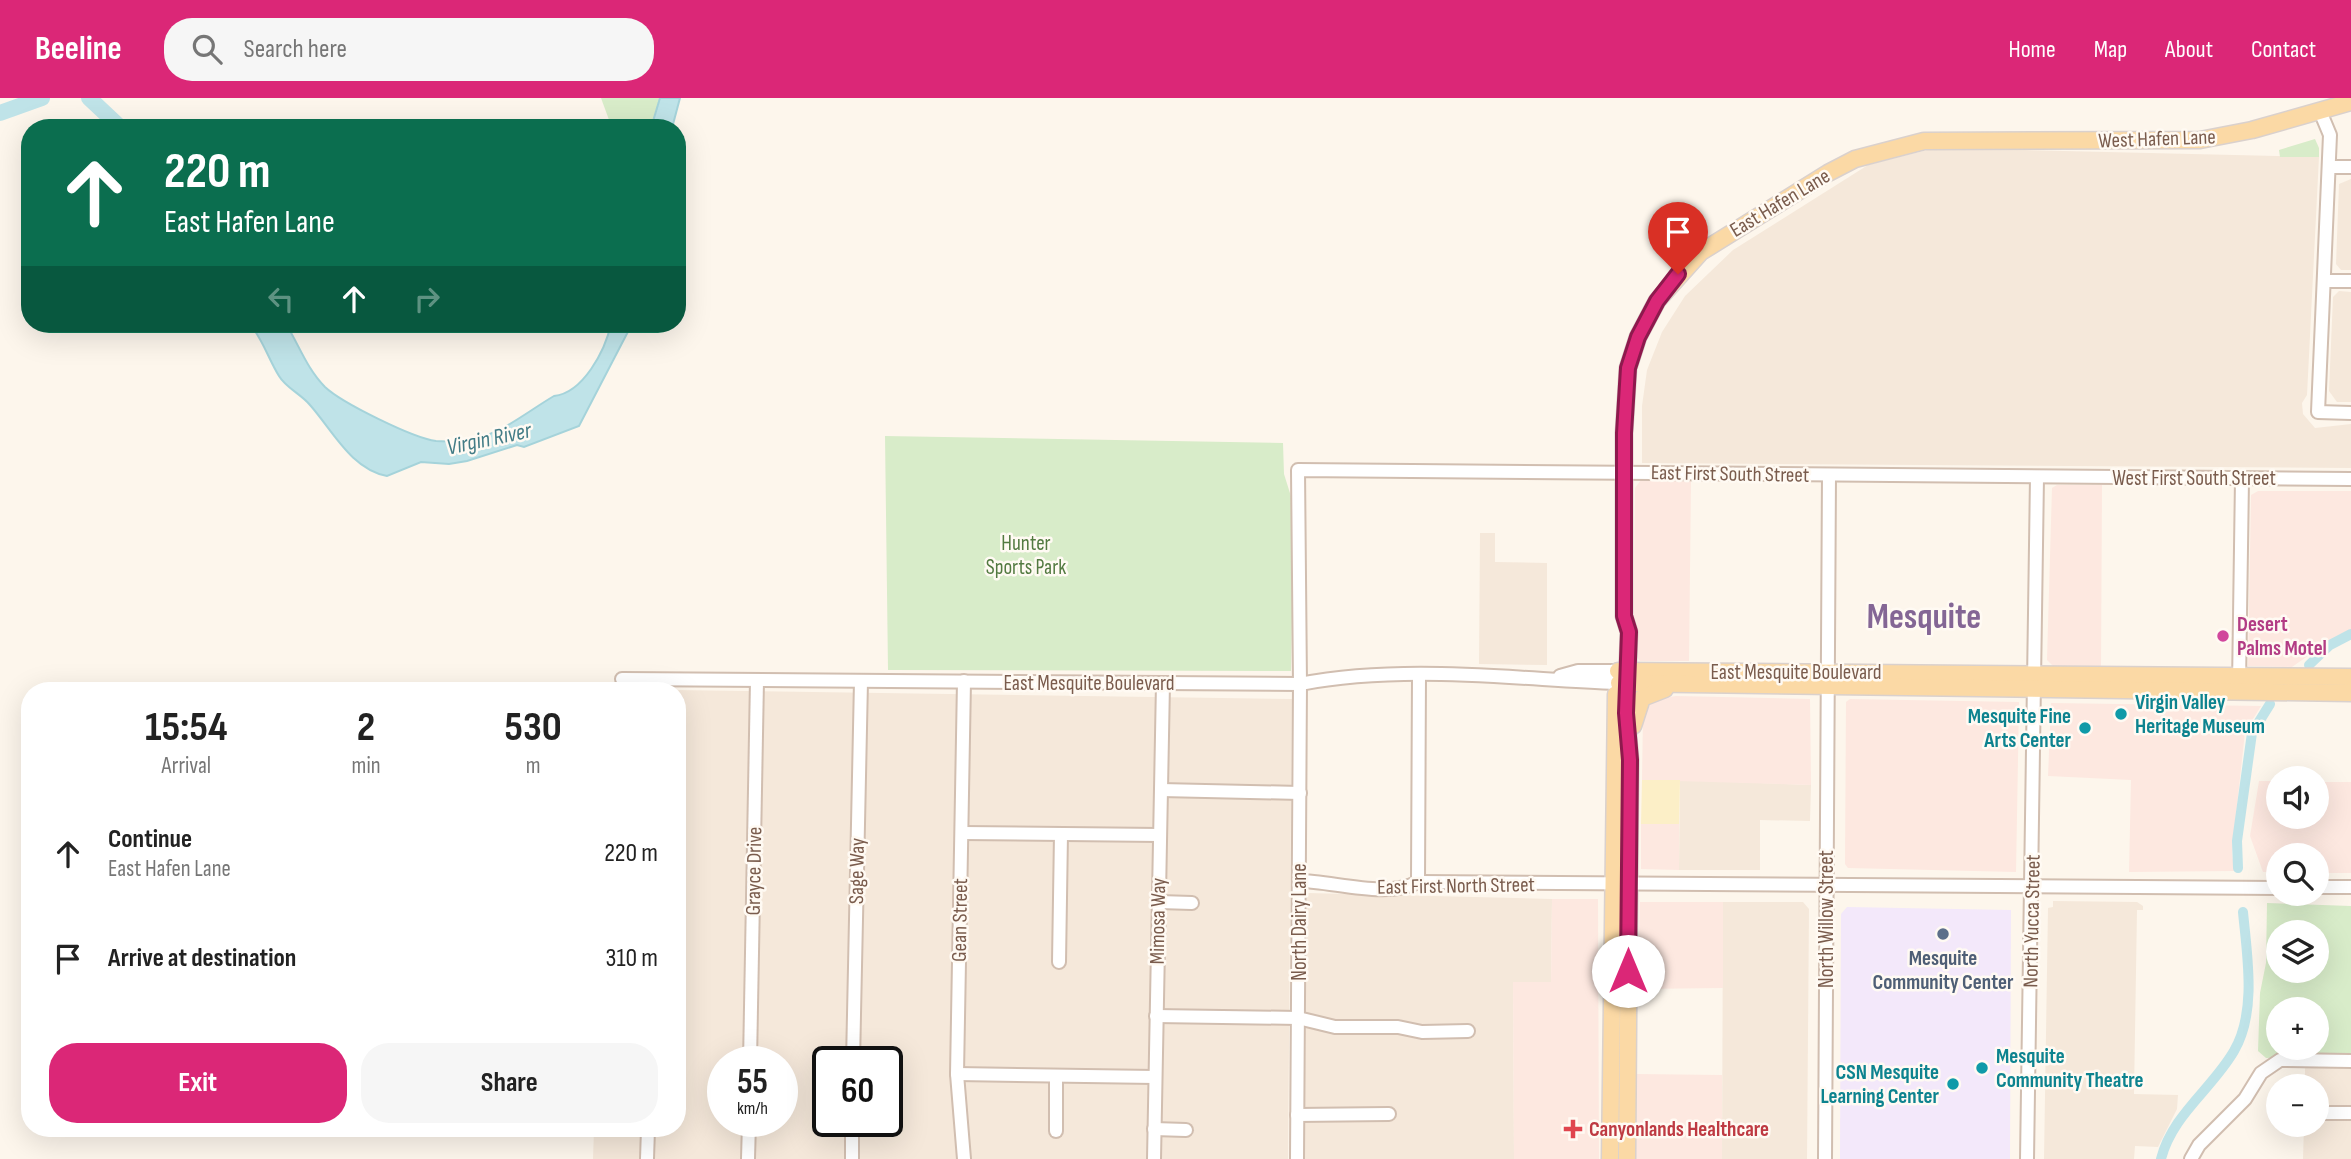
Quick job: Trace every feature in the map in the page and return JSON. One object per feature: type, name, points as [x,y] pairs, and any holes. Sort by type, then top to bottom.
[{"type":"main road","name":"West Hafen Lane","points":[[2042,141],[2200,140],[2234,135],[2351,102]]},
{"type":"main road","name":"East Hafen Lane","points":[[1623,677],[1619,632],[1624,623],[1624,473],[1628,368],[1638,337],[1657,301],[1701,252],[1855,159],[1885,149],[1924,141],[2042,141]]},
{"type":"main road","name":"East Mesquite Boulevard","points":[[1623,677],[1702,686],[1828,680]]},
{"type":"main road","name":"East Mesquite Boulevard","points":[[1623,677],[2239,684]]},
{"type":"main road","points":[[1623,677],[1630,760]]},
{"type":"main road","points":[[1623,677],[1621,885],[1628,1095],[1627,1159]]},
{"type":"main road","points":[[2239,684],[2351,677]]},
{"type":"main road","points":[[2239,684],[2351,693]]},
{"type":"main road","points":[[1610,1159],[1612,1023],[1634,716],[1642,698],[1661,689],[1702,686]]},
{"type":"main road","points":[[1612,1023],[1623,1030],[1623,1083],[1628,1095]]},
{"type":"street","points":[[2320,111],[2330,135],[2318,412],[2351,413]]},
{"type":"street","points":[[2329,167],[2351,167]]},
{"type":"street","points":[[2324,281],[2351,281]]},
{"type":"street","name":"East First South Street","points":[[1298,470],[2037,477]]},
{"type":"street","name":"North Dairy Lane","points":[[1297,1159],[1300,793],[1298,470]]},
{"type":"street","name":"North Willow Street","points":[[1825,1159],[1829,475]]},
{"type":"street","name":"West First South Street","points":[[2037,477],[2351,480]]},
{"type":"street","name":"North Yucca Street","points":[[2027,1159],[2037,477]]},
{"type":"street","points":[[2239,684],[2242,479]]},
{"type":"street","points":[[1418,882],[1419,676]]},
{"type":"street","name":"East Mesquite Boulevard","points":[[686,683],[757,680],[1300,684],[1347,677],[1623,677]]},
{"type":"street","name":"East Mesquite Boulevard","points":[[622,678],[640,682]]},
{"type":"street","name":"Grayce Drive","points":[[750,1046],[757,680]]},
{"type":"street","name":"Sage Way","points":[[853,1046],[860,681]]},
{"type":"street","name":"Gean Street","points":[[964,681],[957,1074],[964,1159]]},
{"type":"street","name":"Mimosa Way","points":[[1154,1159],[1163,683]]},
{"type":"street","points":[[1161,790],[1300,793]]},
{"type":"street","points":[[962,833],[1160,835]]},
{"type":"street","points":[[1059,962],[1061,834]]},
{"type":"street","name":"East First North Street","points":[[1299,881],[1329,881],[1348,887],[1380,888],[1408,887],[1418,882],[2266,888]]},
{"type":"street","points":[[2329,887],[2351,887]]},
{"type":"street","points":[[1158,902],[1192,903]]},
{"type":"street","points":[[1156,1016],[1298,1018],[1335,1027],[1398,1027],[1422,1032],[1468,1031]]},
{"type":"street","points":[[2191,1159],[2199,1145],[2245,1099],[2269,1065],[2280,1060],[2351,1061]]},
{"type":"street","points":[[957,1074],[1155,1077]]},
{"type":"street","points":[[1056,1076],[1056,1131]]},
{"type":"street","points":[[2329,1113],[2351,1114]]},
{"type":"street","points":[[1297,1115],[1389,1114]]},
{"type":"street","points":[[1154,1129],[1186,1130]]},
{"type":"street","points":[[647,1159],[648,1137]]},
{"type":"street","points":[[748,1159],[749,1137]]},
{"type":"street","points":[[852,1137],[852,1159]]},
{"type":"shaded area","points":[[1935,148],[2319,157],[2307,395],[2302,403],[2303,414],[2315,428],[2351,424],[2351,468],[1642,463],[1642,406],[1647,370],[1662,332],[1685,296],[1733,250],[1868,165]]},
{"type":"shaded area","points":[[2351,179],[2351,270],[2341,270],[2336,264],[2339,184]]},
{"type":"shaded area","points":[[2339,291],[2351,292],[2351,402],[2337,402],[2329,391],[2333,297]]},
{"type":"shaded area","points":[[1641,480],[1691,480],[1689,661],[1640,661],[1633,653],[1635,488]]},
{"type":"shaded area","points":[[2057,485],[2102,485],[2101,666],[2054,667],[2047,660],[2052,488]]},
{"type":"shaded area","points":[[2258,491],[2351,491],[2351,630],[2332,639],[2292,667],[2248,666],[2251,495]]},
{"type":"shaded area","points":[[1480,533],[1495,533],[1495,562],[1547,563],[1547,665],[1479,664]]},
{"type":"shaded area","points":[[686,690],[1292,699],[1288,1159],[593,1159],[594,1137],[686,1137]]},
{"type":"shaded area","points":[[1676,696],[1810,699],[1811,785],[1642,780],[1643,715],[1650,704],[1658,699]]},
{"type":"shaded area","points":[[1850,699],[2019,702],[2016,872],[1848,868],[1845,864],[1846,702]]},
{"type":"shaded area","points":[[2051,703],[2261,706],[2245,732],[2232,852],[2234,871],[2129,872],[2131,780],[2048,776]]},
{"type":"shaded area","points":[[1680,780],[1811,785],[1810,821],[1760,820],[1760,870],[1679,870]]},
{"type":"shaded area","points":[[2259,781],[2266,781],[2266,829],[2329,829],[2329,782],[2351,782],[2351,873],[2329,873],[2329,843],[2266,843],[2266,872],[2263,872],[2250,836]]},
{"type":"shaded area","points":[[1641,824],[1679,824],[1679,870],[1641,869]]},
{"type":"shaded area","points":[[1307,893],[1552,899],[1551,982],[1513,983],[1514,1159],[1304,1159]]},
{"type":"shaded area","points":[[1552,899],[1598,899],[1599,1159],[1514,1159],[1513,982],[1551,982]]},
{"type":"shaded area","points":[[2053,901],[2137,902],[2143,906],[2143,910],[2137,910],[2134,1094],[2178,1095],[2177,1109],[2158,1147],[2135,1146],[2134,1159],[2044,1159],[2048,908],[2053,907]]},
{"type":"shaded area","points":[[1640,902],[1723,902],[1723,988],[1638,989]]},
{"type":"shaded area","points":[[1723,902],[1803,902],[1809,909],[1807,1159],[1722,1159]]},
{"type":"shaded area","points":[[1847,907],[2011,910],[2010,1159],[1840,1159],[1841,914]]},
{"type":"shaded area","points":[[2305,1067],[2351,1067],[2351,1159],[2303,1159],[2304,1137],[2329,1137],[2329,1074],[2305,1074]]},
{"type":"shaded area","points":[[1637,1074],[1722,1075],[1722,1159],[1636,1159]]},
{"type":"green space","points":[[601,98],[660,98],[654,119],[609,119]]},
{"type":"green space","points":[[2315,139],[2319,157],[2280,157],[2279,150]]},
{"type":"green space","name":"Hunter Sports Park","points":[[885,436],[1283,443],[1284,474],[1294,506],[1291,671],[888,670]]},
{"type":"green space","points":[[2267,906],[2351,906],[2351,1055],[2329,1056],[2329,997],[2266,997],[2266,1058],[2258,1051],[2260,993],[2266,963],[2266,983],[2329,983],[2329,920],[2267,920]]},
{"type":"sand","points":[[1642,780],[1680,780],[1679,824],[1641,824]]},
{"type":"water","points":[[660,98],[680,98],[674,119],[654,119]]},
{"type":"water","points":[[256,333],[291,333],[313,373],[325,387],[395,427],[436,441],[463,441],[489,434],[554,396],[565,393],[591,369],[609,333],[627,333],[579,426],[524,447],[517,445],[449,464],[421,462],[387,476],[363,466],[344,448],[310,405],[282,380]]},
{"type":"waterway","name":"Virgin River","points":[[0,113],[42,98]]},
{"type":"waterway","name":"Virgin River","points":[[89,98],[111,119]]},
{"type":"waterway","points":[[2309,665],[2330,645],[2351,634]]},
{"type":"waterway","points":[[2238,868],[2237,841],[2252,733],[2270,704]]},
{"type":"waterway","points":[[2161,1159],[2174,1129],[2225,1065],[2241,1036],[2246,1019],[2249,983],[2243,912]]},
{"type":"place","name":"Desert Palms Motel","points":[[2223,636]]},
{"type":"place","name":"Virgin Valley Heritage Museum","points":[[2121,714]]},
{"type":"place","name":"Mesquite Fine Arts Center","points":[[2085,728]]},
{"type":"place","name":"Mesquite Community Center","points":[[1943,934]]},
{"type":"place","name":"Mesquite Community Theatre","points":[[1982,1068]]},
{"type":"place","name":"CSN Mesquite Learning Center","points":[[1953,1084]]},
{"type":"place","name":"Canyonlands Healthcare","points":[[1573,1129]]},
{"type":"district","name":"Mesquite","points":[[1924,617]]},
{"type":"route","points":[[1628,971],[1630,760],[1626,713],[1629,632],[1624,623],[1625,405],[1628,368],[1638,337],[1657,301],[1678,274]]}]
